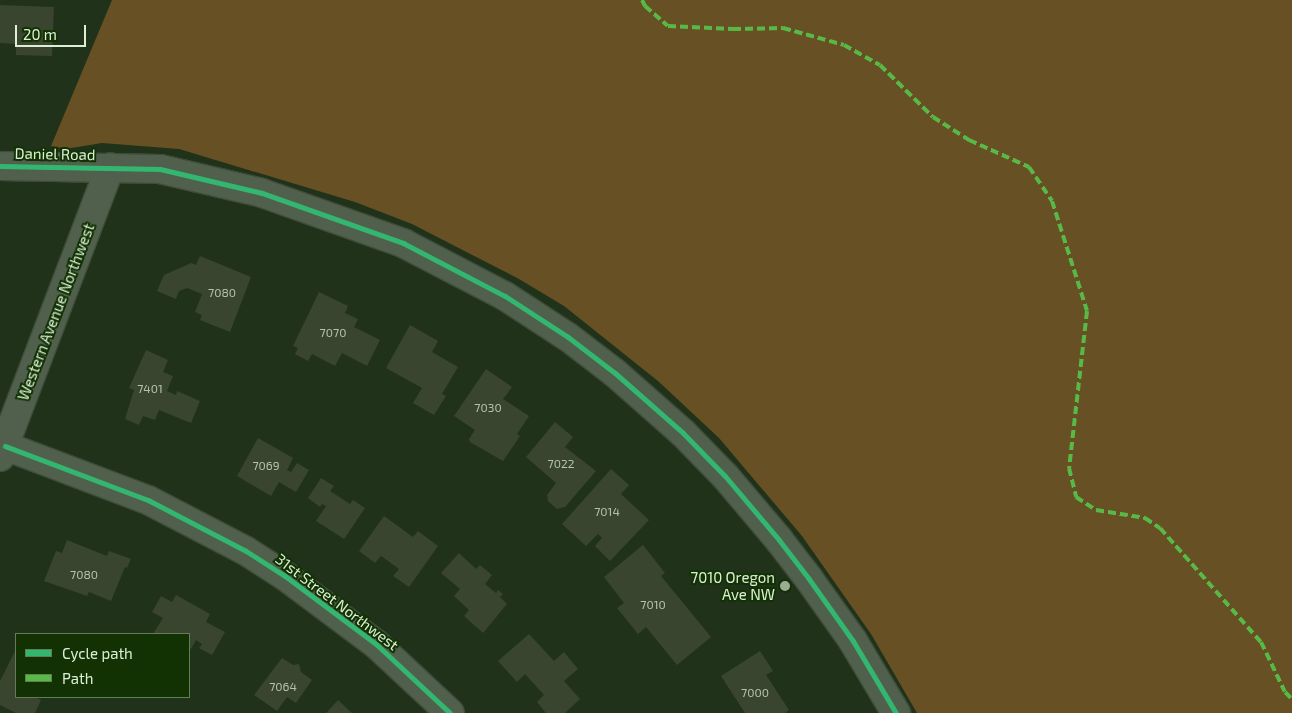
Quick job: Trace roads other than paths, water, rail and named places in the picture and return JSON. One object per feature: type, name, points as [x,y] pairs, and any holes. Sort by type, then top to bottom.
[{"type":"street","name":"Daniel Road","points":[[0,166],[160,169],[262,193],[370,230],[435,257],[506,296],[568,337],[661,413],[704,454],[747,501],[829,607],[896,713]]},
{"type":"street","name":"Western Avenue Northwest","points":[[2,451],[110,167]]},
{"type":"street","name":"31st Street Northwest","points":[[2,451],[148,500],[246,551],[285,576],[376,644],[450,713]]},
{"type":"place","name":"7010 Oregon Ave NW","points":[[785,586]]}]
